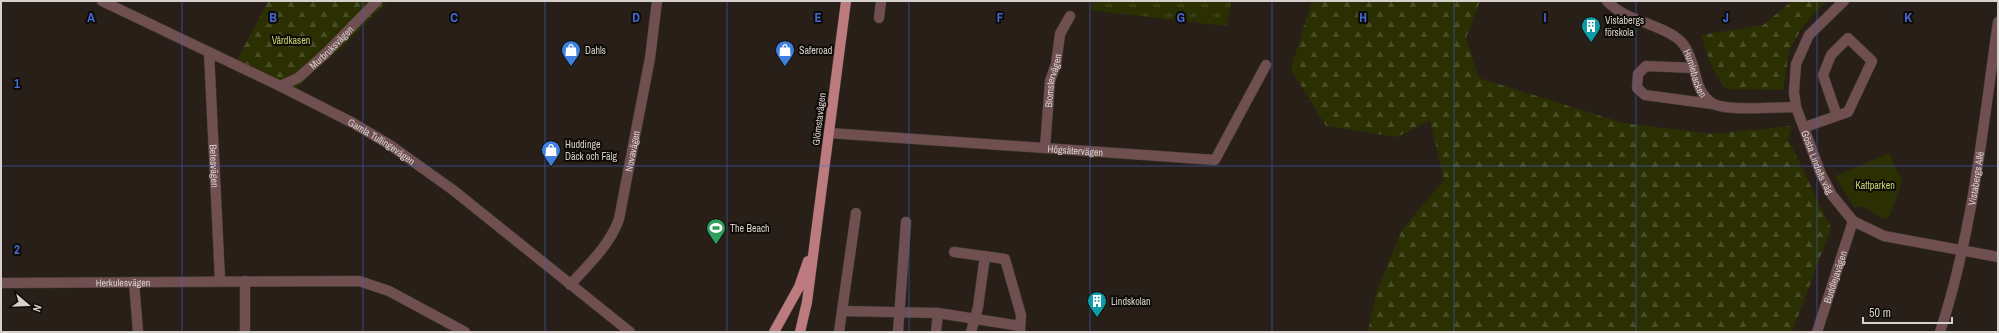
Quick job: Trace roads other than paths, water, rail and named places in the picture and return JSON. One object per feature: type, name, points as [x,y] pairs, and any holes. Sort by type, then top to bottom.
[{"type":"main road","name":"Glömstavägen","points":[[800,332],[807,302],[846,1]]},
{"type":"main road","name":"Glömstavägen","points":[[774,332],[799,287],[815,240]]},
{"type":"street","name":"Gamla Tullingevägen","points":[[102,1],[280,86],[353,123],[395,148],[453,190],[630,332]]},
{"type":"street","name":"Murbruksvägen","points":[[280,86],[298,78],[356,24],[377,1]]},
{"type":"street","name":"Novavägen","points":[[570,285],[608,241],[615,231],[619,219],[650,58],[657,1]]},
{"type":"street","points":[[879,18],[881,1]]},
{"type":"street","name":"Humlebacken","points":[[1607,1],[1619,11],[1674,36],[1686,47],[1701,91],[1712,104],[1726,108],[1796,107]]},
{"type":"street","name":"Gösta Lindells väg","points":[[1844,1],[1809,35],[1796,64],[1794,92],[1796,107],[1805,126],[1821,174],[1832,195],[1853,221],[1884,236],[1998,257]]},
{"type":"street","name":"Blomstervägen","points":[[1045,148],[1050,81],[1056,64],[1060,34],[1070,16]]},
{"type":"street","name":"Vistabergs Allé","points":[[1940,332],[1962,251],[1974,185],[1998,22]]},
{"type":"street","points":[[1805,126],[1837,116],[1848,112],[1872,61],[1848,38],[1831,55],[1823,76],[1837,116]]},
{"type":"street","name":"Betesvägen","points":[[209,52],[220,280]]},
{"type":"street","name":"Högsätervägen","points":[[829,133],[1215,160],[1266,65]]},
{"type":"street","points":[[1693,68],[1646,66],[1641,69],[1638,74],[1637,88],[1645,95],[1712,104]]},
{"type":"street","points":[[839,332],[856,214]]},
{"type":"street","name":"Buddlejavägen","points":[[1816,332],[1853,221]]},
{"type":"street","points":[[898,332],[906,222]]},
{"type":"street","points":[[842,311],[938,313],[1020,329],[1021,315],[1005,259],[954,252]]},
{"type":"street","points":[[971,332],[978,307],[985,256]]},
{"type":"street","name":"Herkulesvägen","points":[[1,283],[359,280],[389,291],[413,306],[465,332]]},
{"type":"street","points":[[245,281],[245,331]]},
{"type":"street","points":[[134,282],[138,332]]},
{"type":"street","points":[[936,332],[938,313]]},
{"type":"place","name":"Vistabergs förskola","points":[[1591,43]]},
{"type":"place","name":"Dahls","points":[[571,67]]},
{"type":"place","name":"Saferoad","points":[[785,67]]},
{"type":"place","name":"Huddinge Däck och Fälg","points":[[551,167]]},
{"type":"place","name":"The Beach","points":[[716,245]]},
{"type":"place","name":"Lindskolan","points":[[1097,318]]},
{"type":"park label","name":"Vårdkasen","points":[[291,40]]},
{"type":"park label","name":"Kattparken","points":[[1875,185]]}]
